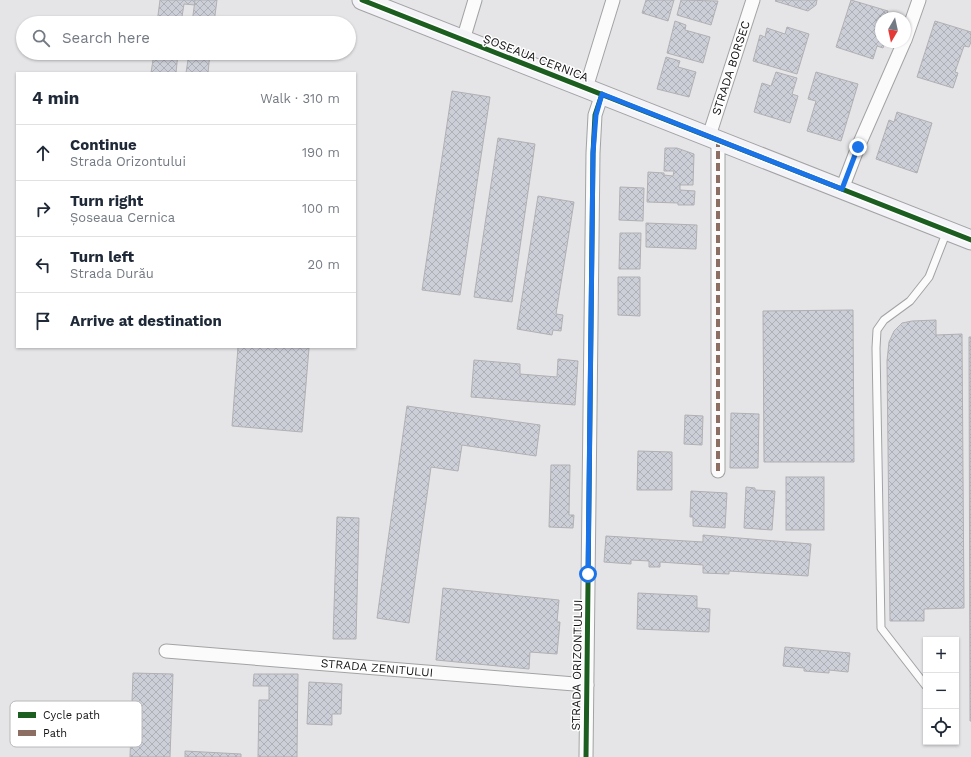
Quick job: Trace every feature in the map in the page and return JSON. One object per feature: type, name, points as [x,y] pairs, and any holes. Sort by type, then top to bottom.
[{"type":"street","name":"ȘOSEAUA CERNICA","points":[[362,0],[971,240]]},
{"type":"street","points":[[463,40],[475,0]]},
{"type":"street","name":"STRADA ORIZONTULUI","points":[[586,757],[593,153],[596,115],[594,91],[612,0]]},
{"type":"street","name":"STRADA BORSEC","points":[[718,472],[713,138],[752,0]]},
{"type":"street","points":[[911,23],[919,0]]},
{"type":"street","points":[[842,189],[858,147],[902,48]]},
{"type":"street","name":"STRADA ZENITULUI","points":[[166,651],[587,685]]},
{"type":"lane","points":[[923,682],[881,628],[876,348],[878,330],[884,320],[910,301],[929,277],[947,231]]},
{"type":"building","points":[[160,0],[195,0],[195,5],[184,4],[182,16],[158,16]]},
{"type":"building","points":[[195,0],[217,0],[215,16],[193,16]]},
{"type":"building","points":[[646,0],[674,0],[668,21],[642,13]]},
{"type":"building","points":[[681,0],[718,1],[711,25],[677,15]]},
{"type":"building","points":[[817,0],[816,5],[808,11],[775,1]]},
{"type":"building","points":[[851,0],[888,11],[875,12],[875,48],[876,48],[873,59],[836,47]]},
{"type":"building","points":[[675,21],[686,25],[685,30],[710,37],[703,63],[667,53]]},
{"type":"building","points":[[935,21],[971,32],[971,42],[969,47],[964,46],[955,72],[958,73],[953,88],[917,77]]},
{"type":"building","points":[[787,27],[809,34],[797,74],[753,61],[760,35],[765,37],[767,28],[785,34]]},
{"type":"building","points":[[666,57],[680,61],[678,67],[696,72],[689,97],[657,89]]},
{"type":"building","points":[[153,60],[177,60],[176,72],[151,72]]},
{"type":"building","points":[[188,60],[209,60],[208,72],[186,72]]},
{"type":"building","points":[[776,72],[797,78],[792,94],[798,96],[790,123],[754,112],[762,83],[771,86]]},
{"type":"building","points":[[816,72],[858,84],[841,141],[807,131],[816,101],[808,99]]},
{"type":"building","points":[[452,91],[490,97],[460,295],[422,290]]},
{"type":"building","points":[[897,112],[932,123],[917,173],[876,159],[889,120],[894,122]]},
{"type":"building","points":[[498,138],[535,144],[512,302],[474,297]]},
{"type":"building","points":[[665,148],[677,148],[694,154],[693,185],[680,185],[680,190],[695,191],[694,205],[647,202],[648,172],[664,173],[664,175],[673,176],[674,171],[664,171]]},
{"type":"building","points":[[620,187],[644,188],[643,221],[619,220]]},
{"type":"building","points":[[538,196],[574,202],[556,314],[563,315],[561,331],[553,330],[552,335],[517,329]]},
{"type":"building","points":[[646,223],[697,225],[696,249],[646,247]]},
{"type":"building","points":[[620,233],[641,233],[640,269],[619,269]]},
{"type":"building","points":[[618,277],[640,277],[640,316],[618,315]]},
{"type":"building","points":[[853,310],[854,462],[764,462],[763,311]]},
{"type":"building","points":[[936,320],[936,335],[962,334],[964,608],[924,609],[924,621],[890,621],[887,361],[889,342],[894,331],[902,323]]},
{"type":"building","points":[[969,337],[971,337],[971,721],[970,721]]},
{"type":"building","points":[[238,348],[309,348],[302,432],[232,426]]},
{"type":"building","points":[[558,359],[578,361],[575,405],[471,397],[474,360],[520,364],[520,374],[557,377]]},
{"type":"building","points":[[407,406],[540,425],[536,456],[462,445],[458,471],[431,467],[409,623],[377,618]]},
{"type":"building","points":[[731,413],[759,414],[758,468],[730,468]]},
{"type":"building","points":[[685,415],[703,416],[702,445],[684,444]]},
{"type":"building","points":[[638,451],[672,452],[672,490],[637,490]]},
{"type":"building","points":[[551,465],[570,465],[569,515],[574,515],[573,528],[549,527]]},
{"type":"building","points":[[786,477],[824,477],[824,530],[786,530]]},
{"type":"building","points":[[746,487],[755,488],[755,490],[775,491],[772,530],[744,528]]},
{"type":"building","points":[[691,491],[727,493],[725,528],[693,526],[693,517],[690,517]]},
{"type":"building","points":[[337,517],[359,518],[356,639],[333,639]]},
{"type":"building","points":[[703,535],[811,544],[808,576],[729,571],[729,574],[703,573],[703,565],[660,562],[660,567],[649,567],[649,561],[631,560],[631,564],[604,562],[606,536],[703,542]]},
{"type":"building","points":[[443,588],[559,600],[557,622],[560,622],[557,654],[530,652],[529,669],[436,660]]},
{"type":"building","points":[[638,593],[697,596],[697,608],[710,609],[709,632],[637,629]]},
{"type":"building","points":[[785,647],[850,653],[848,672],[829,670],[829,673],[804,671],[804,668],[783,666]]},
{"type":"building","points":[[133,673],[173,674],[170,757],[130,757],[130,747],[142,747],[142,701],[132,701]]},
{"type":"building","points":[[254,674],[298,674],[297,757],[258,757],[259,700],[269,700],[269,686],[253,686]]},
{"type":"building","points":[[309,682],[342,684],[341,714],[332,714],[332,725],[307,724]]},
{"type":"building","points":[[185,751],[241,754],[241,757],[185,757]]},
{"type":"marked path","points":[[718,140],[718,471]]},
{"type":"cycle path","points":[[362,0],[971,240]]},
{"type":"cycle path","points":[[586,757],[593,153],[595,115],[602,94]]},
{"type":"route","points":[[588,574],[593,153],[594,127],[598,105],[602,94],[842,189],[858,147]]}]
